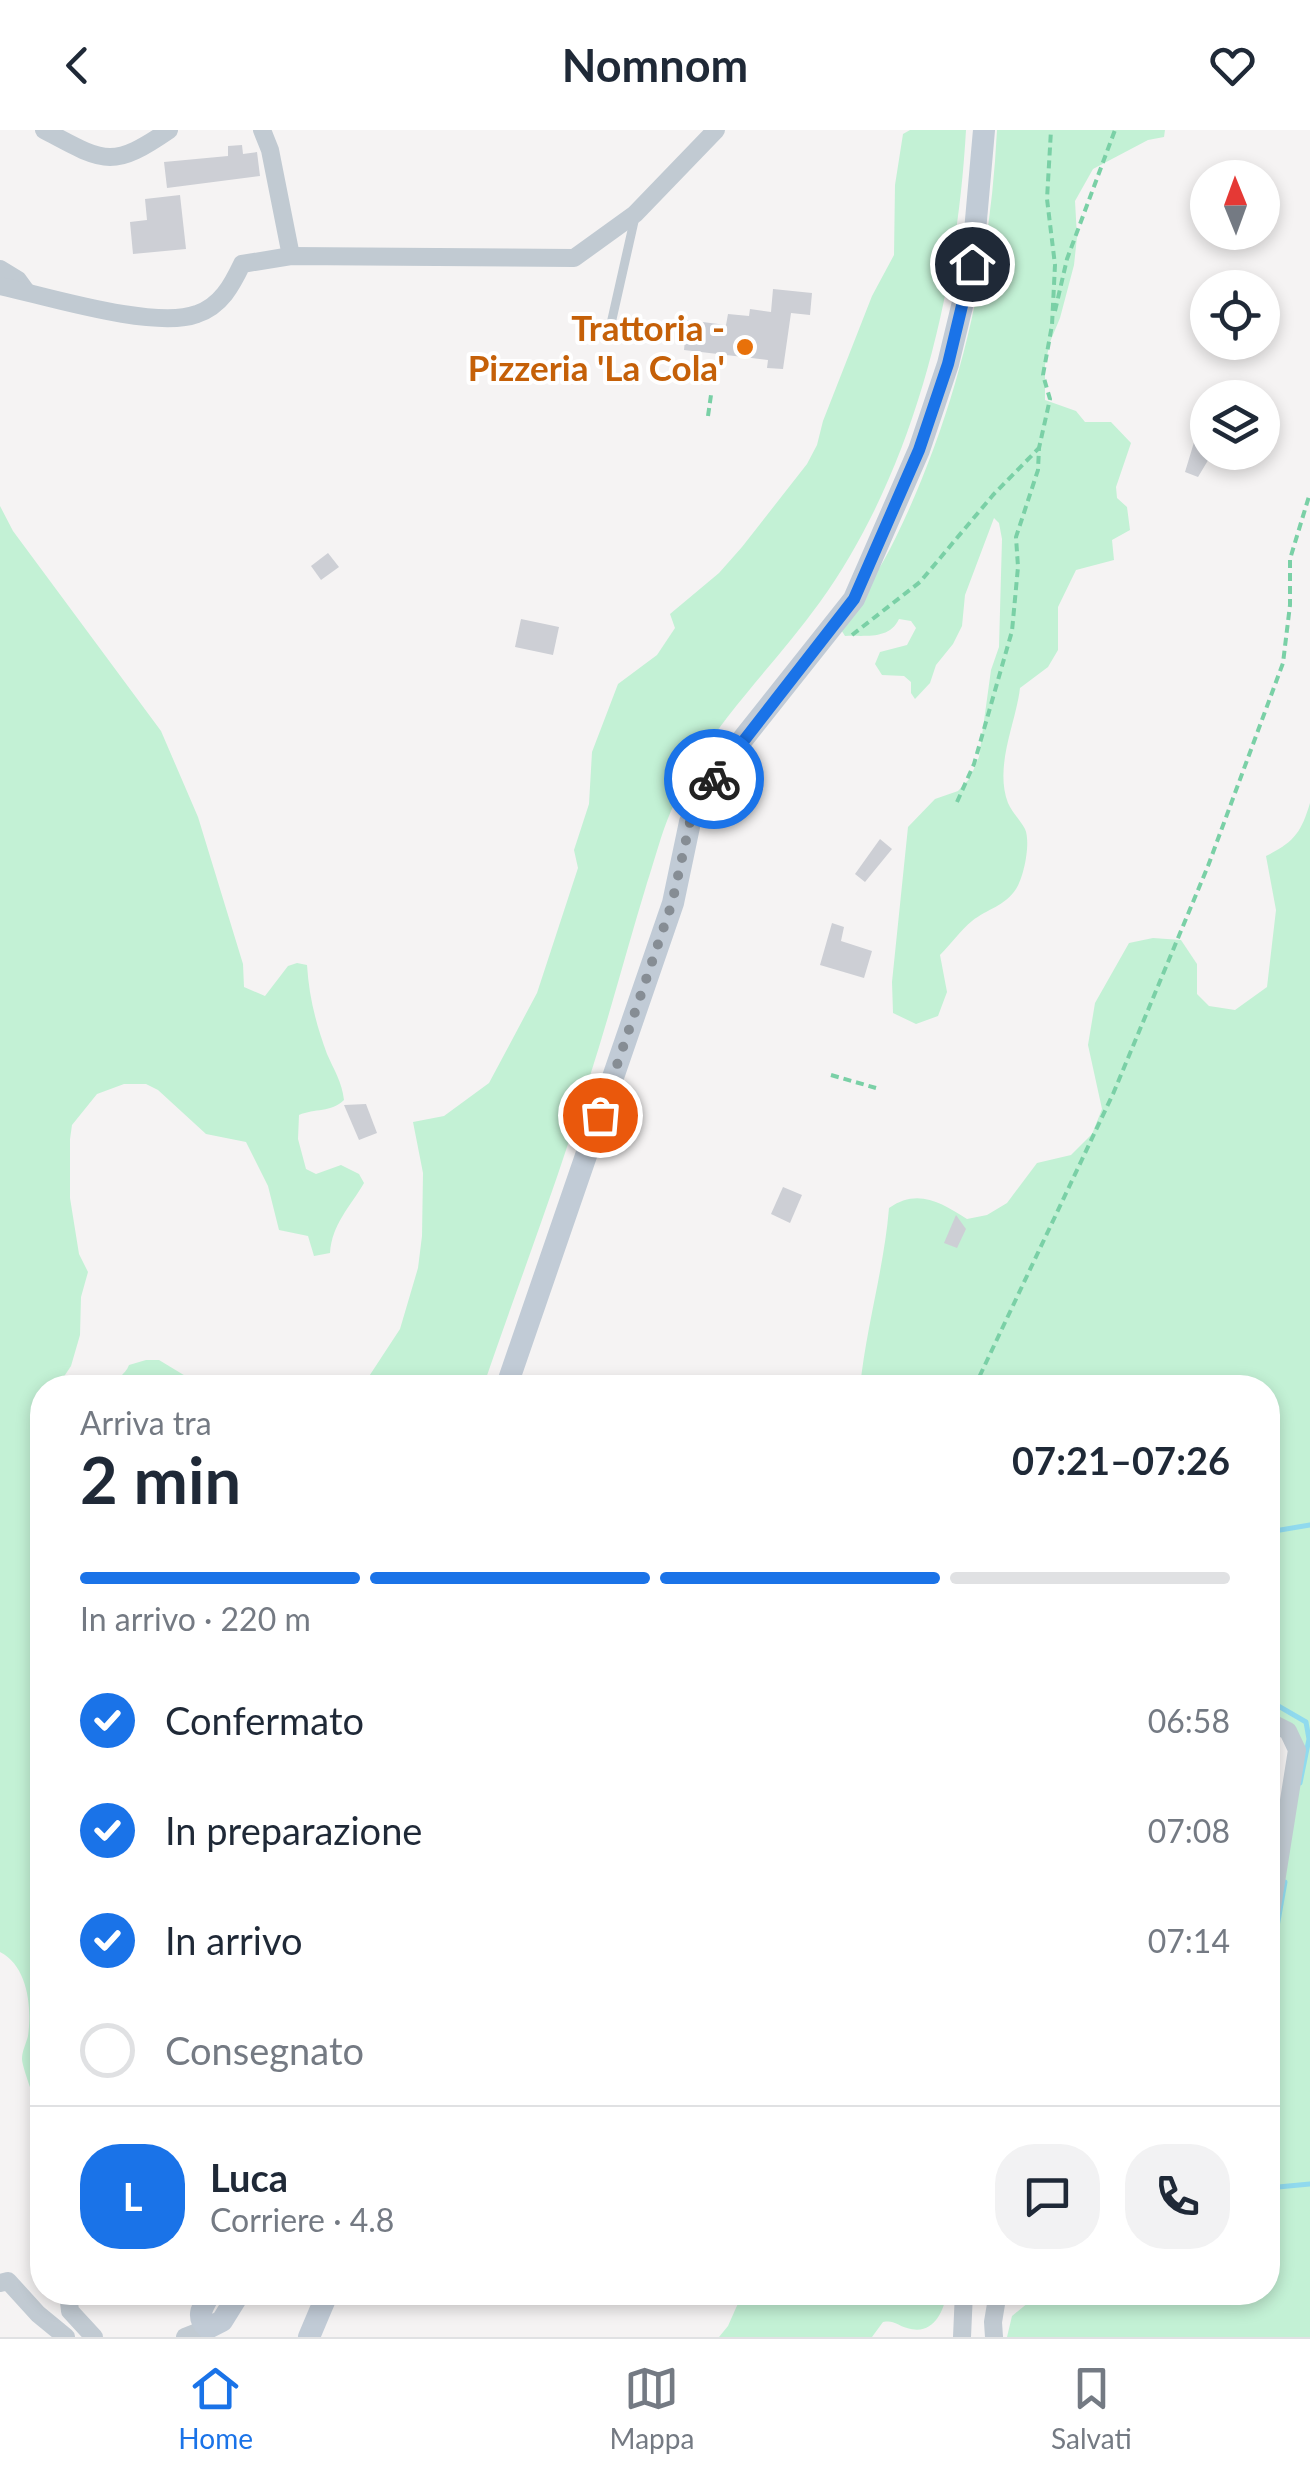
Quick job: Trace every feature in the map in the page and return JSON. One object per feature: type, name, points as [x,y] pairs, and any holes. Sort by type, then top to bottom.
[{"type":"street","points":[[44,130],[89,154],[108,159],[141,149],[170,130]]},
{"type":"street","points":[[262,130],[270,150],[291,256]]},
{"type":"street","points":[[0,286],[171,319],[197,314],[220,301],[242,264],[291,256],[574,258],[635,214],[716,130]]},
{"type":"street","points":[[510,1375],[672,903],[690,822],[719,769],[854,599],[919,450],[948,364],[972,264],[984,130]]},
{"type":"street","points":[[0,269],[18,280],[26,292]]},
{"type":"street","points":[[1280,1728],[1288,1732],[1297,1750],[1280,1857]]},
{"type":"street","points":[[0,2283],[8,2281],[66,2337]]},
{"type":"street","points":[[69,2305],[70,2311],[94,2337]]},
{"type":"street","points":[[204,2305],[200,2312],[208,2328]]},
{"type":"street","points":[[186,2337],[222,2322],[232,2305]]},
{"type":"street","points":[[309,2337],[323,2305]]},
{"type":"street","points":[[962,2337],[963,2305]]},
{"type":"street","points":[[994,2337],[996,2305]]},
{"type":"lane","points":[[608,337],[635,214]]},
{"type":"path","points":[[1051,130],[1047,199],[1055,264],[1052,326]]},
{"type":"path","points":[[957,802],[974,764],[1012,631],[1018,567],[1016,536],[1038,470],[1050,400],[1043,375],[1067,259],[1115,130]]},
{"type":"path","points":[[708,416],[712,395]]},
{"type":"path","points":[[846,640],[920,582],[993,495],[1039,448]]},
{"type":"path","points":[[980,1375],[1112,1094],[1208,866],[1284,663],[1290,559],[1310,493]]},
{"type":"path","points":[[831,1074],[876,1088]]},
{"type":"green space","points":[[910,130],[966,130],[953,253],[941,315],[906,437],[882,495],[820,602],[701,754],[671,811],[577,1118],[487,1375],[370,1375],[400,1329],[418,1268],[423,1173],[413,1122],[444,1116],[489,1083],[537,993],[578,868],[574,850],[589,804],[592,752],[618,684],[657,655],[675,628],[670,614],[719,573],[742,547],[807,464],[817,445],[872,296],[894,255],[895,185],[903,134]]},
{"type":"green space","points":[[997,130],[1165,130],[1164,137],[1148,140],[1093,169],[1075,201],[1074,265],[1045,365],[1045,400],[1076,411],[1085,422],[1111,422],[1131,443],[1116,487],[1117,498],[1127,507],[1130,530],[1112,540],[1114,560],[1076,570],[1058,607],[1058,650],[1048,667],[1020,688],[1003,774],[1008,803],[1027,835],[1019,884],[1012,895],[968,925],[940,955],[947,992],[938,1016],[916,1024],[893,1013],[892,982],[908,827],[935,799],[958,791],[970,778],[979,757],[991,670],[999,647],[999,523],[994,518],[965,595],[962,626],[936,665],[930,683],[915,699],[911,682],[904,676],[882,675],[875,664],[880,652],[907,645],[916,628],[911,621],[899,619],[895,626],[876,635],[845,636],[840,628],[896,537],[937,440],[978,287]]},
{"type":"green space","points":[[0,506],[13,531],[161,731],[198,817],[243,964],[244,987],[265,996],[288,966],[307,965],[316,1021],[344,1100],[334,1107],[299,1115],[298,1139],[306,1169],[316,1174],[341,1165],[359,1174],[364,1183],[338,1224],[330,1253],[314,1256],[308,1236],[279,1230],[268,1186],[246,1142],[206,1134],[158,1090],[146,1084],[124,1084],[97,1094],[72,1125],[70,1198],[79,1254],[88,1272],[81,1297],[80,1335],[65,1375],[30,1375],[30,2087],[22,2059],[29,2025],[26,1989],[17,1967],[0,1952]]},
{"type":"green space","points":[[1310,803],[1310,2337],[1007,2337],[1012,2316],[1025,2305],[1280,2305],[1280,1828],[1295,1742],[1291,1725],[1280,1718],[1280,1375],[862,1375],[889,1208],[919,1198],[938,1203],[967,1219],[987,1215],[1007,1203],[1037,1163],[1071,1155],[1092,1134],[1102,1109],[1088,1045],[1095,1003],[1129,943],[1153,938],[1181,940],[1197,964],[1197,994],[1209,1006],[1235,1010],[1267,987],[1276,910],[1266,856],[1295,836]]},
{"type":"green space","points":[[159,1360],[184,1375],[122,1375],[129,1365]]},
{"type":"green space","points":[[737,2305],[944,2305],[935,2321],[924,2329],[883,2322],[872,2337],[719,2337]]},
{"type":"building","points":[[242,145],[243,154],[257,152],[260,176],[167,188],[164,162],[228,156],[228,146]]},
{"type":"building","points":[[180,195],[186,249],[133,254],[130,222],[147,220],[145,199]]},
{"type":"building","points":[[773,289],[812,293],[810,315],[791,313],[783,369],[767,368],[768,360],[684,350],[687,320],[726,325],[728,314],[749,316],[750,309],[771,312]]},
{"type":"building","points":[[1190,456],[1190,470],[1202,470],[1198,477],[1185,472]]},
{"type":"building","points":[[328,553],[339,567],[321,580],[311,566]]},
{"type":"building","points":[[521,619],[559,627],[553,655],[515,647]]},
{"type":"building","points":[[880,839],[892,849],[865,882],[855,874]]},
{"type":"building","points":[[832,923],[844,927],[841,941],[872,951],[864,978],[820,965]]},
{"type":"building","points":[[366,1104],[377,1133],[359,1140],[344,1105]]},
{"type":"building","points":[[783,1187],[802,1195],[790,1223],[771,1214]]},
{"type":"building","points":[[956,1215],[966,1229],[957,1248],[944,1243]]},
{"type":"waterway","points":[[1280,1530],[1310,1525]]},
{"type":"waterway","points":[[1280,1707],[1306,1722],[1309,1739],[1300,1783]]},
{"type":"waterway","points":[[1280,1910],[1285,1882]]},
{"type":"waterway","points":[[1280,2187],[1310,2184]]},
{"type":"way so far","points":[[600,1115],[672,903],[690,822],[714,779]]},
{"type":"place","name":"Trattoria - Pizzeria 'La Cola'","points":[[745,347]]},
{"type":"route","points":[[714,779],[854,599],[919,450],[948,364],[972,264]]}]
